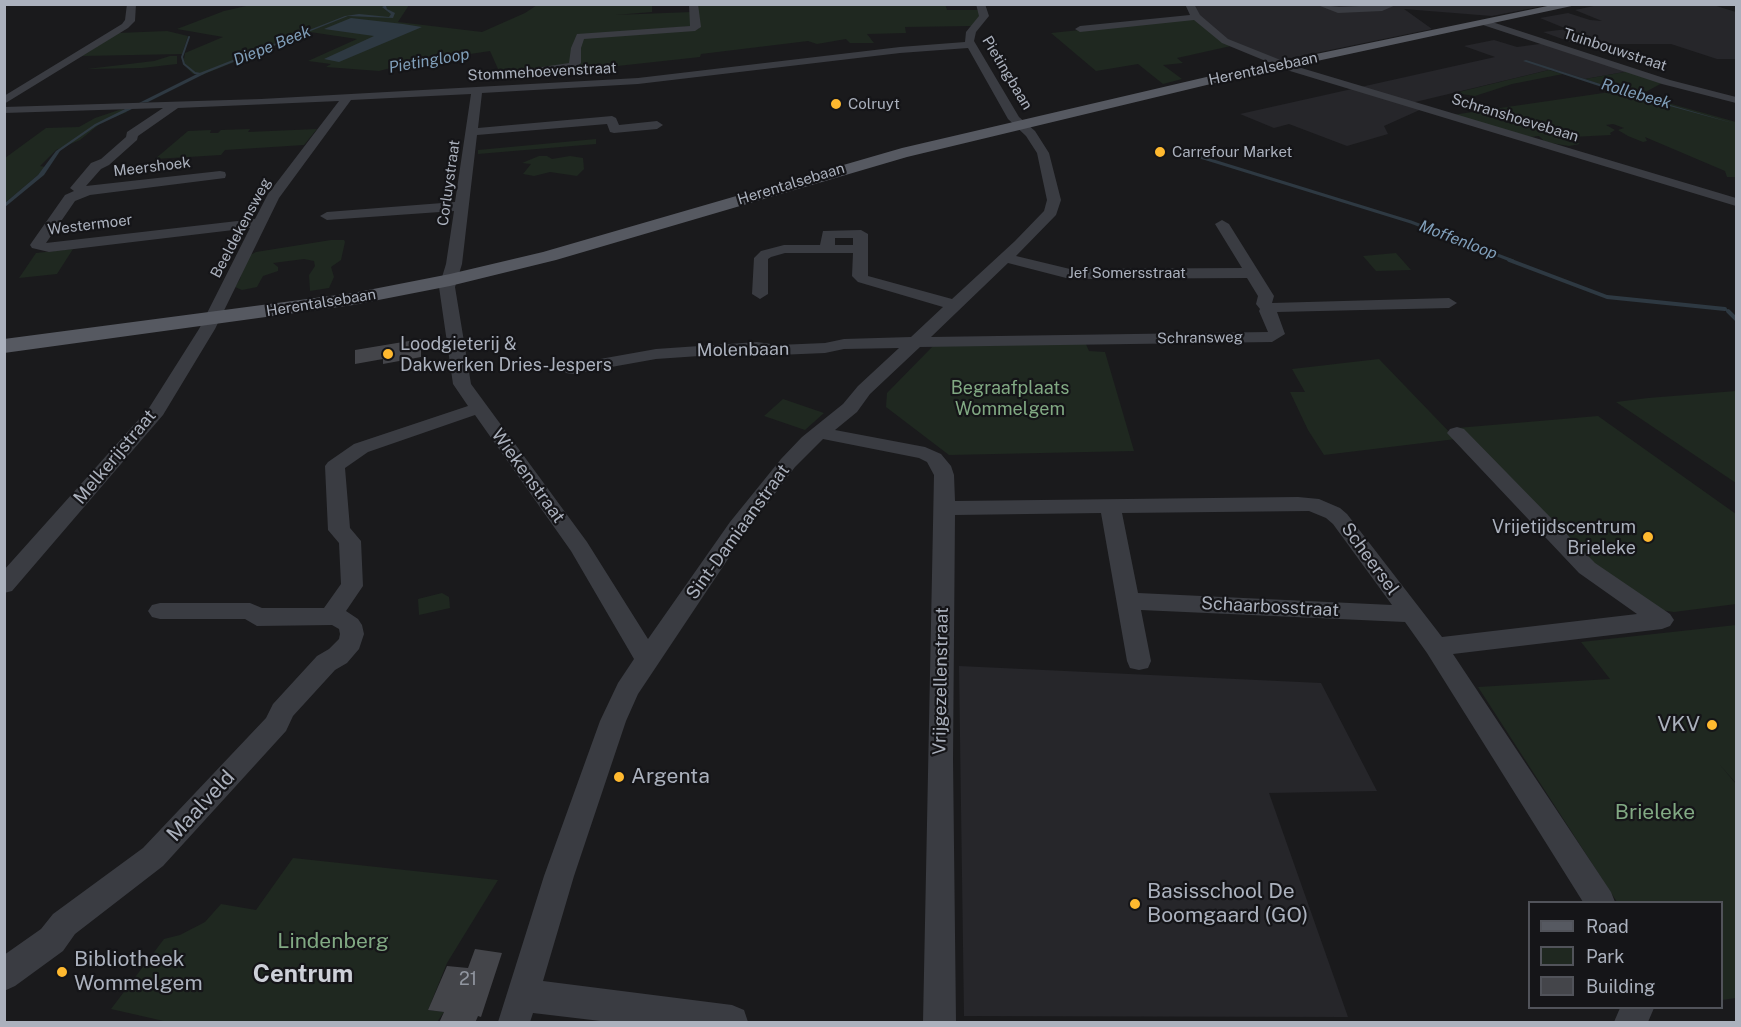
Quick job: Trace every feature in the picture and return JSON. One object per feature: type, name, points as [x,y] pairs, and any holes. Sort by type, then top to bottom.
[{"type":"main road","name":"Herentalsebaan","points":[[4,346],[353,299],[450,280],[549,256],[872,160],[1284,64],[1576,4]]},
{"type":"street","points":[[4,101],[125,26],[130,21],[132,4]]},
{"type":"street","name":"Corluystraat","points":[[450,280],[472,132],[481,90],[494,76],[568,68],[576,63],[575,55],[580,36],[692,29],[696,27],[693,4]]},
{"type":"street","name":"Pietingbaan","points":[[981,4],[984,16],[970,34],[971,45],[1011,113],[1021,125]]},
{"type":"street","points":[[1080,29],[1196,17],[1190,4]]},
{"type":"street","points":[[1319,4],[1338,10],[1382,8],[1394,4]]},
{"type":"street","name":"Schranshoevebaan","points":[[1196,17],[1225,41],[1284,64],[1737,202]]},
{"type":"street","name":"Tuinbouwstraat","points":[[1486,23],[1666,82],[1737,100]]},
{"type":"street","name":"Stommehoevenstraat","points":[[4,110],[347,98],[661,79],[900,50],[971,45]]},
{"type":"street","name":"Beeldekensweg","points":[[212,319],[273,197],[347,98]]},
{"type":"street","name":"Westermoer","points":[[87,191],[77,188],[96,166],[105,162],[133,137],[131,135],[176,105]]},
{"type":"street","points":[[472,132],[612,120],[614,129],[657,125]]},
{"type":"street","name":"Sint-Damiaanstraat","points":[[519,1009],[559,876],[614,721],[627,690],[647,659],[774,479],[809,441],[850,408],[859,395],[1051,212],[1054,200],[1043,153],[1031,134],[1021,125]]},
{"type":"street","name":"Meershoek","points":[[87,191],[220,175]]},
{"type":"street","name":"Westermoer","points":[[87,191],[70,198],[37,245],[49,248],[258,223]]},
{"type":"street","points":[[327,216],[462,206]]},
{"type":"street","points":[[1222,224],[1266,297],[1265,307],[1449,303]]},
{"type":"street","points":[[760,294],[761,258],[766,254],[783,249],[827,249],[828,234],[861,234],[860,276],[863,279],[954,304]]},
{"type":"street","name":"Jef Somersstraat","points":[[1005,258],[1070,274],[1252,273]]},
{"type":"street","name":"Wiekenstraat","points":[[450,280],[447,287],[462,384],[579,547],[647,659]]},
{"type":"street","name":"Schransweg","points":[[914,342],[1272,337],[1277,334],[1267,311],[1269,308]]},
{"type":"street","name":"Melkerijstraat","points":[[4,585],[156,411],[212,319]]},
{"type":"street","name":"Molenbaan","points":[[572,369],[689,351],[802,349],[844,344],[914,342]]},
{"type":"street","points":[[160,611],[250,611],[257,616],[332,616],[338,603],[352,586],[350,541],[339,531],[335,466],[361,448],[479,408]]},
{"type":"street","name":"Vrijgezellenstraat","points":[[821,433],[910,449],[934,458],[941,466],[944,475],[939,1023]]},
{"type":"street","points":[[1436,647],[1662,620],[1587,568],[1457,433]]},
{"type":"street","name":"Scheersel","points":[[945,508],[1299,504],[1324,508],[1341,519],[1436,647],[1599,901]]},
{"type":"street","points":[[1110,506],[1139,661]]},
{"type":"street","name":"Schaarbosstraat","points":[[1129,601],[1410,614]]},
{"type":"street","name":"Maalveld","points":[[4,975],[52,940],[64,924],[153,857],[278,724],[282,711],[326,663],[338,656],[350,643],[350,625],[343,619],[332,616]]},
{"type":"street","points":[[519,1009],[732,1023]]},
{"type":"street","points":[[1630,1023],[1637,1009]]},
{"type":"shaded area","points":[[1603,4],[1713,5],[1736,12],[1736,59],[1717,59],[1671,44],[1576,44],[1543,32],[1567,29],[1540,18],[1568,13],[1602,21],[1575,10]]},
{"type":"shaded area","points":[[1189,5],[1548,5],[1492,16],[1404,9],[1432,29],[1272,62],[1226,44]]},
{"type":"shaded area","points":[[1494,40],[1517,47],[1547,43],[1630,71],[1585,79],[1553,69],[1411,103],[1424,108],[1384,126],[1388,134],[1347,146],[1289,124],[1274,128],[1240,114],[1495,57],[1464,46]]},
{"type":"shaded area","name":"Basisschool De Boomgaard (GO)","points":[[959,666],[1321,683],[1377,791],[1269,793],[1348,1017],[964,1016]]},
{"type":"green space","points":[[255,4],[409,5],[398,22],[482,32],[525,13],[537,5],[652,4],[652,12],[615,15],[691,12],[693,26],[578,36],[574,62],[525,73],[495,75],[484,71],[498,69],[490,51],[410,63],[379,71],[326,67],[331,64],[308,61],[357,39],[310,32],[202,75],[193,74],[183,64],[185,53],[223,37],[177,29],[224,11]]},
{"type":"green space","points":[[945,4],[947,10],[979,10],[980,16],[972,26],[905,27],[906,33],[867,34],[874,43],[850,43],[846,39],[817,44],[808,41],[701,54],[700,57],[599,68],[569,68],[583,37],[699,29],[696,5]]},
{"type":"green space","points":[[1195,18],[1231,46],[1177,58],[1183,63],[1163,65],[1182,79],[1163,84],[1138,64],[1096,71],[1051,33]]},
{"type":"green space","points":[[167,31],[188,36],[182,54],[82,56],[118,33]]},
{"type":"green space","points":[[177,56],[177,64],[142,68],[87,69],[154,61]]},
{"type":"green space","points":[[1549,70],[1563,74],[1512,84],[1475,96],[1455,93]]},
{"type":"green space","points":[[1630,71],[1662,83],[1642,94],[1643,96],[1736,122],[1736,177],[1727,177],[1725,171],[1645,137],[1647,141],[1643,142],[1628,136],[1618,130],[1624,128],[1613,124],[1606,125],[1615,130],[1610,133],[1611,135],[1572,137],[1571,139],[1580,144],[1569,146],[1545,142],[1539,136],[1530,137],[1452,115],[1617,91],[1625,93],[1585,79]]},
{"type":"green space","points":[[122,109],[127,112],[102,122],[80,140],[56,150],[40,166],[45,167],[38,175],[5,203],[5,158],[46,128],[79,127],[95,118]]},
{"type":"green space","points":[[250,129],[248,132],[317,129],[304,145],[225,150],[221,155],[155,159],[188,131],[211,130],[210,133],[218,133],[221,130]]},
{"type":"green space","points":[[596,139],[596,144],[478,154],[478,150]]},
{"type":"green space","points":[[539,156],[552,159],[570,156],[583,158],[584,169],[577,176],[550,172],[534,176],[523,174],[531,164],[522,163]]},
{"type":"green space","points":[[344,240],[345,242],[341,260],[331,267],[334,277],[329,288],[310,291],[309,275],[315,266],[314,261],[304,259],[273,263],[278,267],[278,271],[263,276],[257,287],[242,290],[235,287],[240,279],[246,257],[256,252]]},
{"type":"green space","points":[[73,249],[57,274],[19,278],[36,253]]},
{"type":"green space","points":[[1396,253],[1411,270],[1376,271],[1363,256]]},
{"type":"green space","name":"Begraafplaats Wommelgem","points":[[1085,342],[1089,351],[1105,352],[1134,451],[949,455],[886,407],[887,393],[934,345]]},
{"type":"green space","points":[[1379,359],[1456,439],[1324,455],[1308,430],[1290,392],[1305,392],[1292,369]]},
{"type":"green space","points":[[1736,391],[1736,483],[1616,402],[1648,398]]},
{"type":"green space","points":[[783,399],[824,413],[805,430],[764,416]]},
{"type":"green space","name":"Vrijetijdscentrum Brieleke","points":[[1598,416],[1736,514],[1736,604],[1674,612],[1661,610],[1615,586],[1457,428]]},
{"type":"green space","points":[[442,593],[449,597],[450,608],[419,615],[418,599]]},
{"type":"green space","name":"Brieleke","points":[[1736,625],[1736,783],[1720,765],[1736,784],[1736,998],[1723,1000],[1723,901],[1616,901],[1478,687],[1610,679],[1581,642]]},
{"type":"green space","name":"Lindenberg","points":[[293,858],[498,880],[447,963],[428,1010],[444,1012],[437,1022],[168,1022],[111,1009],[164,939],[180,935],[205,922],[221,904],[256,910]]},
{"type":"water","name":"Diepe Beek","points":[[388,5],[387,9],[395,13],[393,18],[348,16],[206,73],[148,102],[139,103],[197,74],[345,16],[359,14],[389,17],[391,14],[382,7]]},
{"type":"water","points":[[351,18],[422,27],[339,62],[324,59],[374,36],[324,29]]},
{"type":"water","points":[[1526,60],[1736,124],[1611,90],[1523,61]]},
{"type":"water","points":[[125,109],[132,109],[96,126],[60,151],[44,175],[5,207],[5,203],[38,175],[56,151],[95,124]]},
{"type":"building","name":"Loodgieterij & Dakwerken Dries-Jespers","points":[[421,339],[421,357],[383,364],[383,359],[355,364],[355,350]]},
{"type":"building","points":[[475,949],[502,953],[481,1017],[478,1016],[475,1023],[439,1023],[444,1012],[428,1010],[447,966],[468,968]]},
{"type":"waterway","points":[[189,37],[182,57],[184,64],[195,73],[201,74]]},
{"type":"waterway","name":"Moffenloop","points":[[1194,155],[1411,222],[1513,261]]},
{"type":"waterway","name":"Moffenloop","points":[[1509,260],[1607,297],[1725,309]]},
{"type":"waterway","name":"Moffenloop","points":[[1728,311],[1736,319]]},
{"type":"place","name":"Colruyt","points":[[836,104]]},
{"type":"place","name":"Carrefour Market","points":[[1160,152]]},
{"type":"place","name":"Loodgieterij & Dakwerken Dries-Jespers","points":[[388,354]]},
{"type":"place","name":"Vrijetijdscentrum Brieleke","points":[[1648,537]]},
{"type":"place","name":"VKV","points":[[1712,725]]},
{"type":"place","name":"Argenta","points":[[619,777]]},
{"type":"place","name":"Basisschool De Boomgaard (GO)","points":[[1135,904]]},
{"type":"place","name":"Bibliotheek Wommelgem","points":[[62,972]]},
{"type":"district","name":"Centrum","points":[[303,975]]},
{"type":"water label","name":"Pietingloop","points":[[429,61]]},
{"type":"water label","name":"Rollebeek","points":[[1636,94]]}]
